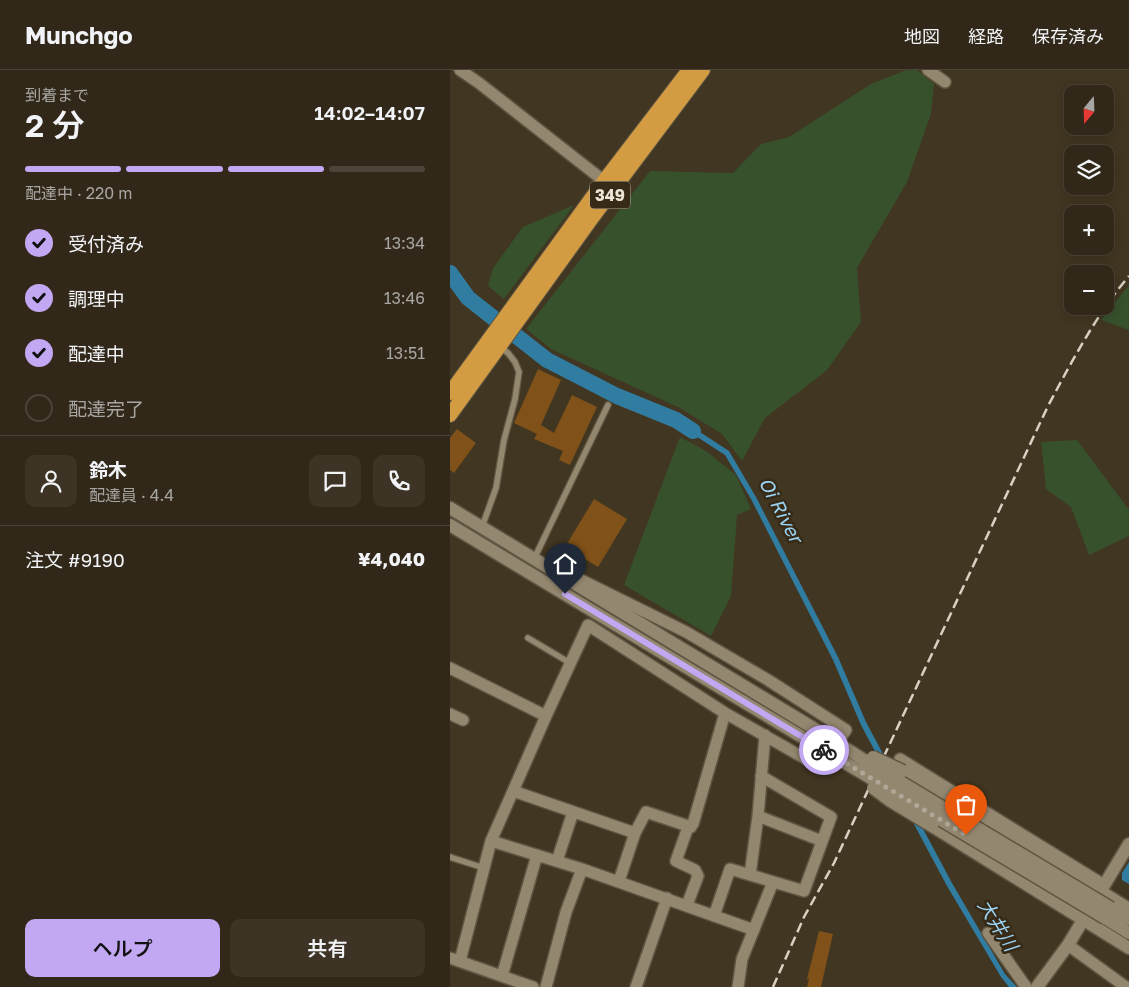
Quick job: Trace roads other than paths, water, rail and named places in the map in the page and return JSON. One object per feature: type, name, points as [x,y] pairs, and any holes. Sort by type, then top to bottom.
[{"type":"highway","name":"349","points":[[450,415],[604,181],[689,70]]},
{"type":"highway","name":"349","points":[[514,316],[703,70]]},
{"type":"highway","name":"349","points":[[450,393],[499,340]]},
{"type":"main road","points":[[450,508],[828,737],[1108,913],[1129,933]]},
{"type":"main road","points":[[450,525],[822,749],[1108,913],[1129,919]]},
{"type":"main road","points":[[828,737],[904,771],[1102,888],[1129,909]]},
{"type":"main road","points":[[822,749],[889,800],[1129,948]]},
{"type":"main road","points":[[1037,987],[1068,945],[1129,844]]},
{"type":"street","points":[[460,70],[604,181]]},
{"type":"street","points":[[928,70],[945,82]]},
{"type":"street","points":[[551,569],[573,576],[686,632],[768,680],[846,730],[820,767],[725,713],[588,625],[582,616],[581,604]]},
{"type":"street","points":[[533,987],[455,959],[491,841],[588,625]]},
{"type":"street","points":[[452,673],[546,716]]},
{"type":"street","points":[[686,906],[698,876],[695,870],[676,861],[687,830],[693,824],[725,713]]},
{"type":"street","points":[[450,714],[463,720]]},
{"type":"street","points":[[750,875],[758,816],[765,735]]},
{"type":"street","points":[[900,760],[1102,888]]},
{"type":"street","points":[[714,916],[730,869],[804,891],[831,817],[761,776]]},
{"type":"street","points":[[513,791],[635,833]]},
{"type":"street","points":[[557,861],[573,812]]},
{"type":"street","points":[[619,882],[635,833],[646,812],[691,827]]},
{"type":"street","points":[[758,816],[822,841]]},
{"type":"street","points":[[491,841],[582,869],[754,930]]},
{"type":"street","points":[[502,976],[537,855]]},
{"type":"street","points":[[546,987],[566,912],[582,869]]},
{"type":"street","points":[[738,987],[742,959],[772,882]]},
{"type":"street","points":[[636,987],[667,898]]},
{"type":"street","points":[[988,933],[1026,987]]},
{"type":"street","points":[[1068,945],[1126,987]]},
{"type":"lane","points":[[482,527],[496,488],[519,372],[515,362],[499,340]]},
{"type":"lane","points":[[534,558],[608,405]]},
{"type":"lane","points":[[528,638],[570,663]]},
{"type":"lane","points":[[450,857],[484,868]]},
{"type":"water","points":[[677,417],[729,451],[756,497],[838,657],[866,722],[952,883],[1005,974],[1017,987],[1009,987],[1001,977],[947,886],[861,725],[833,660],[751,499],[725,455],[674,422]]},
{"type":"water","points":[[1129,862],[1129,884],[1122,880],[1122,873]]},
{"type":"waterway","name":"Oi River","points":[[450,273],[468,298],[547,360],[617,396],[676,420],[693,431]]},
{"type":"railway","points":[[773,987],[804,917],[834,863],[1048,406],[1095,322],[1129,276]]},
{"type":"water label","name":"大井川","points":[[998,925]]}]
